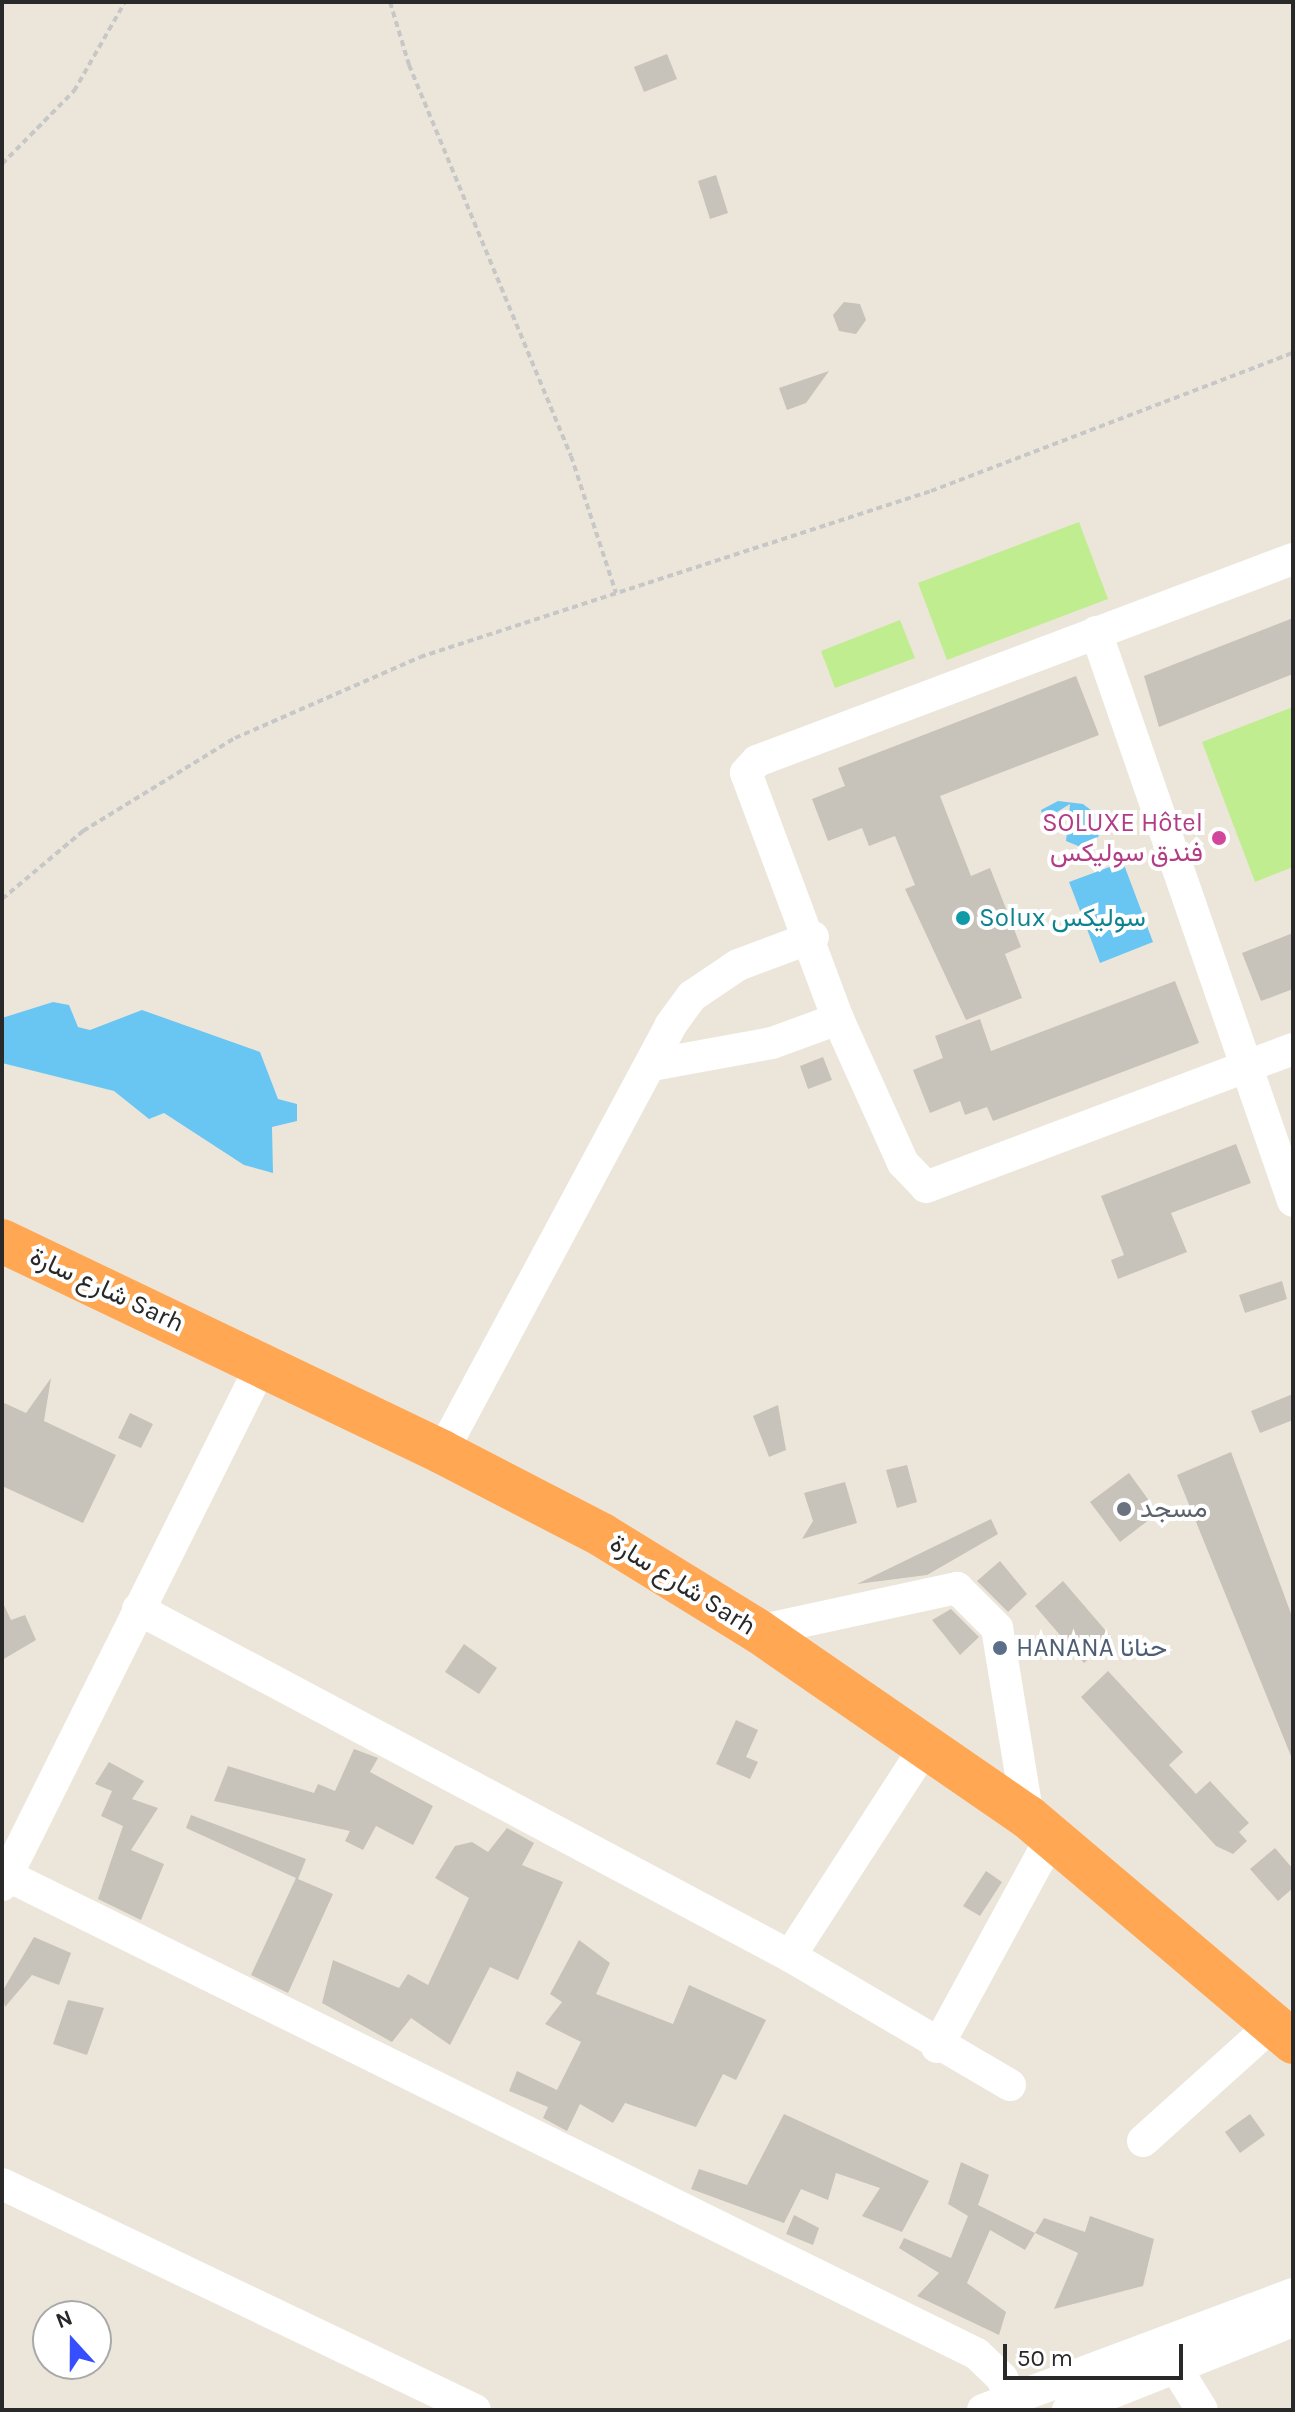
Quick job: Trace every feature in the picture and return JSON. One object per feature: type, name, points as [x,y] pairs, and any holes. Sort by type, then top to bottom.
[{"type":"highway","name":"شارع سارة Sarh","points":[[2,1241],[442,1452],[602,1535],[758,1631],[1036,1834],[1283,2046]]},
{"type":"highway","name":"شارع سارة Sarh","points":[[2,1271],[251,1386],[584,1549],[1036,1834]]},
{"type":"street","points":[[1293,559],[757,761],[746,773],[813,937],[838,1019],[903,1163],[926,1187],[1293,1049]]},
{"type":"street","points":[[1096,632],[1293,1201]]},
{"type":"street","points":[[442,1452],[692,996],[738,965],[813,937]]},
{"type":"street","points":[[652,1065],[772,1043],[838,1019]]},
{"type":"street","points":[[251,1386],[3,1879],[977,2354],[1003,2406],[1293,2294]]},
{"type":"street","points":[[758,1631],[957,1588],[997,1628],[1036,1834],[937,2047]]},
{"type":"street","points":[[138,1609],[790,1956],[937,2047],[1010,2085]]},
{"type":"street","points":[[790,1956],[917,1760]]},
{"type":"street","points":[[1143,2141],[1283,2046]]},
{"type":"street","points":[[2,2184],[475,2410]]},
{"type":"street","points":[[1068,2410],[1293,2321]]},
{"type":"street","points":[[1176,2368],[1202,2410]]},
{"type":"path","points":[[2,164],[74,91],[125,2]]},
{"type":"path","points":[[390,2],[414,79],[571,456],[616,593]]},
{"type":"path","points":[[2,899],[83,831],[235,738],[420,657],[931,491],[1293,353]]},
{"type":"green space","points":[[1079,522],[1108,599],[947,660],[918,583]]},
{"type":"green space","points":[[900,620],[915,658],[835,688],[821,651]]},
{"type":"green space","points":[[1293,707],[1293,867],[1255,882],[1202,742]]},
{"type":"water","points":[[1058,801],[1083,804],[1096,814],[1100,834],[1088,850],[1066,841],[1070,804],[1044,820],[1041,810]]},
{"type":"water","points":[[1123,862],[1153,942],[1100,963],[1069,882]]},
{"type":"water","points":[[53,1002],[69,1005],[78,1027],[90,1030],[142,1010],[260,1052],[278,1099],[297,1104],[297,1121],[272,1127],[273,1173],[244,1165],[164,1113],[149,1119],[114,1091],[2,1063],[2,1018]]},
{"type":"building","points":[[667,54],[677,79],[644,92],[634,67]]},
{"type":"building","points":[[716,175],[728,213],[710,219],[698,181]]},
{"type":"building","points":[[844,302],[860,304],[866,320],[856,334],[839,331],[833,315]]},
{"type":"building","points":[[829,371],[806,403],[787,410],[779,388]]},
{"type":"building","points":[[1293,618],[1293,674],[1159,727],[1144,676]]},
{"type":"building","points":[[1076,676],[1099,735],[940,796],[971,876],[990,868],[1021,947],[1005,954],[1022,998],[966,1020],[905,889],[915,885],[895,836],[869,846],[862,828],[828,841],[812,799],[845,786],[838,768]]},
{"type":"building","points":[[1293,933],[1293,989],[1261,1001],[1242,953]]},
{"type":"building","points":[[1175,981],[1199,1043],[993,1121],[987,1107],[965,1115],[960,1101],[930,1113],[913,1070],[943,1058],[935,1036],[980,1019],[991,1051]]},
{"type":"building","points":[[823,1057],[832,1080],[808,1089],[800,1066]]},
{"type":"building","points":[[1236,1144],[1251,1183],[1171,1213],[1187,1252],[1118,1279],[1111,1260],[1124,1255],[1101,1196]]},
{"type":"building","points":[[1282,1281],[1287,1299],[1245,1313],[1239,1295]]},
{"type":"building","points":[[51,1378],[44,1421],[116,1455],[83,1523],[2,1486],[2,1402],[26,1413]]},
{"type":"building","points":[[1293,1394],[1293,1420],[1260,1433],[1251,1411]]},
{"type":"building","points":[[778,1405],[786,1450],[769,1457],[753,1416]]},
{"type":"building","points":[[130,1413],[153,1424],[141,1448],[118,1438]]},
{"type":"building","points":[[1231,1452],[1293,1619],[1293,1761],[1177,1475]]},
{"type":"building","points":[[907,1465],[917,1502],[897,1508],[886,1470]]},
{"type":"building","points":[[1129,1473],[1158,1513],[1120,1542],[1090,1502]]},
{"type":"building","points":[[845,1482],[857,1523],[802,1539],[813,1521],[804,1493]]},
{"type":"building","points":[[991,1519],[998,1534],[927,1575],[857,1584]]},
{"type":"building","points":[[1000,1561],[1027,1594],[1008,1612],[977,1581]]},
{"type":"building","points":[[1063,1581],[1112,1638],[1084,1663],[1035,1606]]},
{"type":"building","points":[[2,1601],[11,1620],[25,1615],[36,1640],[2,1660]]},
{"type":"building","points":[[951,1609],[979,1637],[960,1655],[932,1620]]},
{"type":"building","points":[[464,1644],[497,1668],[479,1694],[445,1672]]},
{"type":"building","points":[[1108,1671],[1183,1752],[1169,1765],[1196,1794],[1210,1781],[1249,1823],[1239,1832],[1247,1841],[1233,1854],[1216,1846],[1081,1697]]},
{"type":"building","points":[[736,1720],[758,1730],[746,1757],[758,1762],[750,1779],[716,1764]]},
{"type":"building","points":[[354,1749],[378,1758],[370,1772],[433,1806],[413,1845],[376,1826],[363,1850],[345,1841],[350,1831],[214,1801],[228,1766],[314,1793],[318,1784],[335,1791]]},
{"type":"building","points":[[109,1762],[144,1781],[132,1799],[158,1808],[131,1850],[164,1864],[141,1920],[98,1899],[123,1826],[101,1816],[112,1791],[95,1784]]},
{"type":"building","points":[[191,1815],[306,1859],[298,1879],[333,1894],[288,1993],[251,1975],[296,1878],[186,1828]]},
{"type":"building","points":[[507,1828],[534,1843],[522,1865],[563,1882],[518,1980],[490,1967],[450,2045],[411,2018],[392,2042],[322,2003],[333,1960],[399,1988],[408,1974],[428,1985],[469,1898],[435,1878],[455,1846],[472,1842],[488,1852]]},
{"type":"building","points":[[1275,1848],[1293,1869],[1293,1888],[1278,1901],[1250,1869]]},
{"type":"building","points":[[986,1871],[1002,1882],[980,1916],[963,1906]]},
{"type":"building","points":[[34,1937],[71,1953],[59,1985],[32,1975],[5,2007],[2,1992]]},
{"type":"building","points":[[579,1940],[610,1963],[596,1994],[673,2024],[689,1985],[766,2020],[736,2080],[723,2074],[696,2127],[625,2103],[613,2123],[580,2104],[567,2131],[543,2118],[548,2107],[509,2091],[517,2071],[557,2090],[581,2042],[545,2024],[562,2002],[550,1994]]},
{"type":"building","points":[[68,2000],[104,2008],[87,2055],[53,2044]]},
{"type":"building","points":[[784,2114],[929,2181],[902,2232],[862,2216],[880,2188],[836,2173],[828,2200],[801,2189],[784,2223],[691,2189],[699,2169],[747,2185]]},
{"type":"building","points":[[1250,2114],[1265,2135],[1240,2153],[1225,2132]]},
{"type":"building","points":[[961,2162],[989,2175],[978,2205],[1035,2233],[1025,2250],[990,2230],[967,2283],[1006,2312],[999,2335],[917,2296],[939,2273],[899,2248],[904,2238],[951,2258],[968,2216],[948,2204]]},
{"type":"building","points":[[794,2215],[819,2228],[813,2245],[786,2234]]},
{"type":"building","points":[[1090,2216],[1154,2239],[1143,2286],[1054,2309],[1078,2253],[1035,2233],[1044,2218],[1085,2232]]},
{"type":"place","name":"SOLUXE Hôtel فندق سوليكس","points":[[1219,838]]},
{"type":"place","name":"Solux سوليكس","points":[[963,918]]},
{"type":"place","name":"مسجد","points":[[1124,1509]]},
{"type":"place","name":"HANANA حنانا","points":[[1000,1648]]}]
